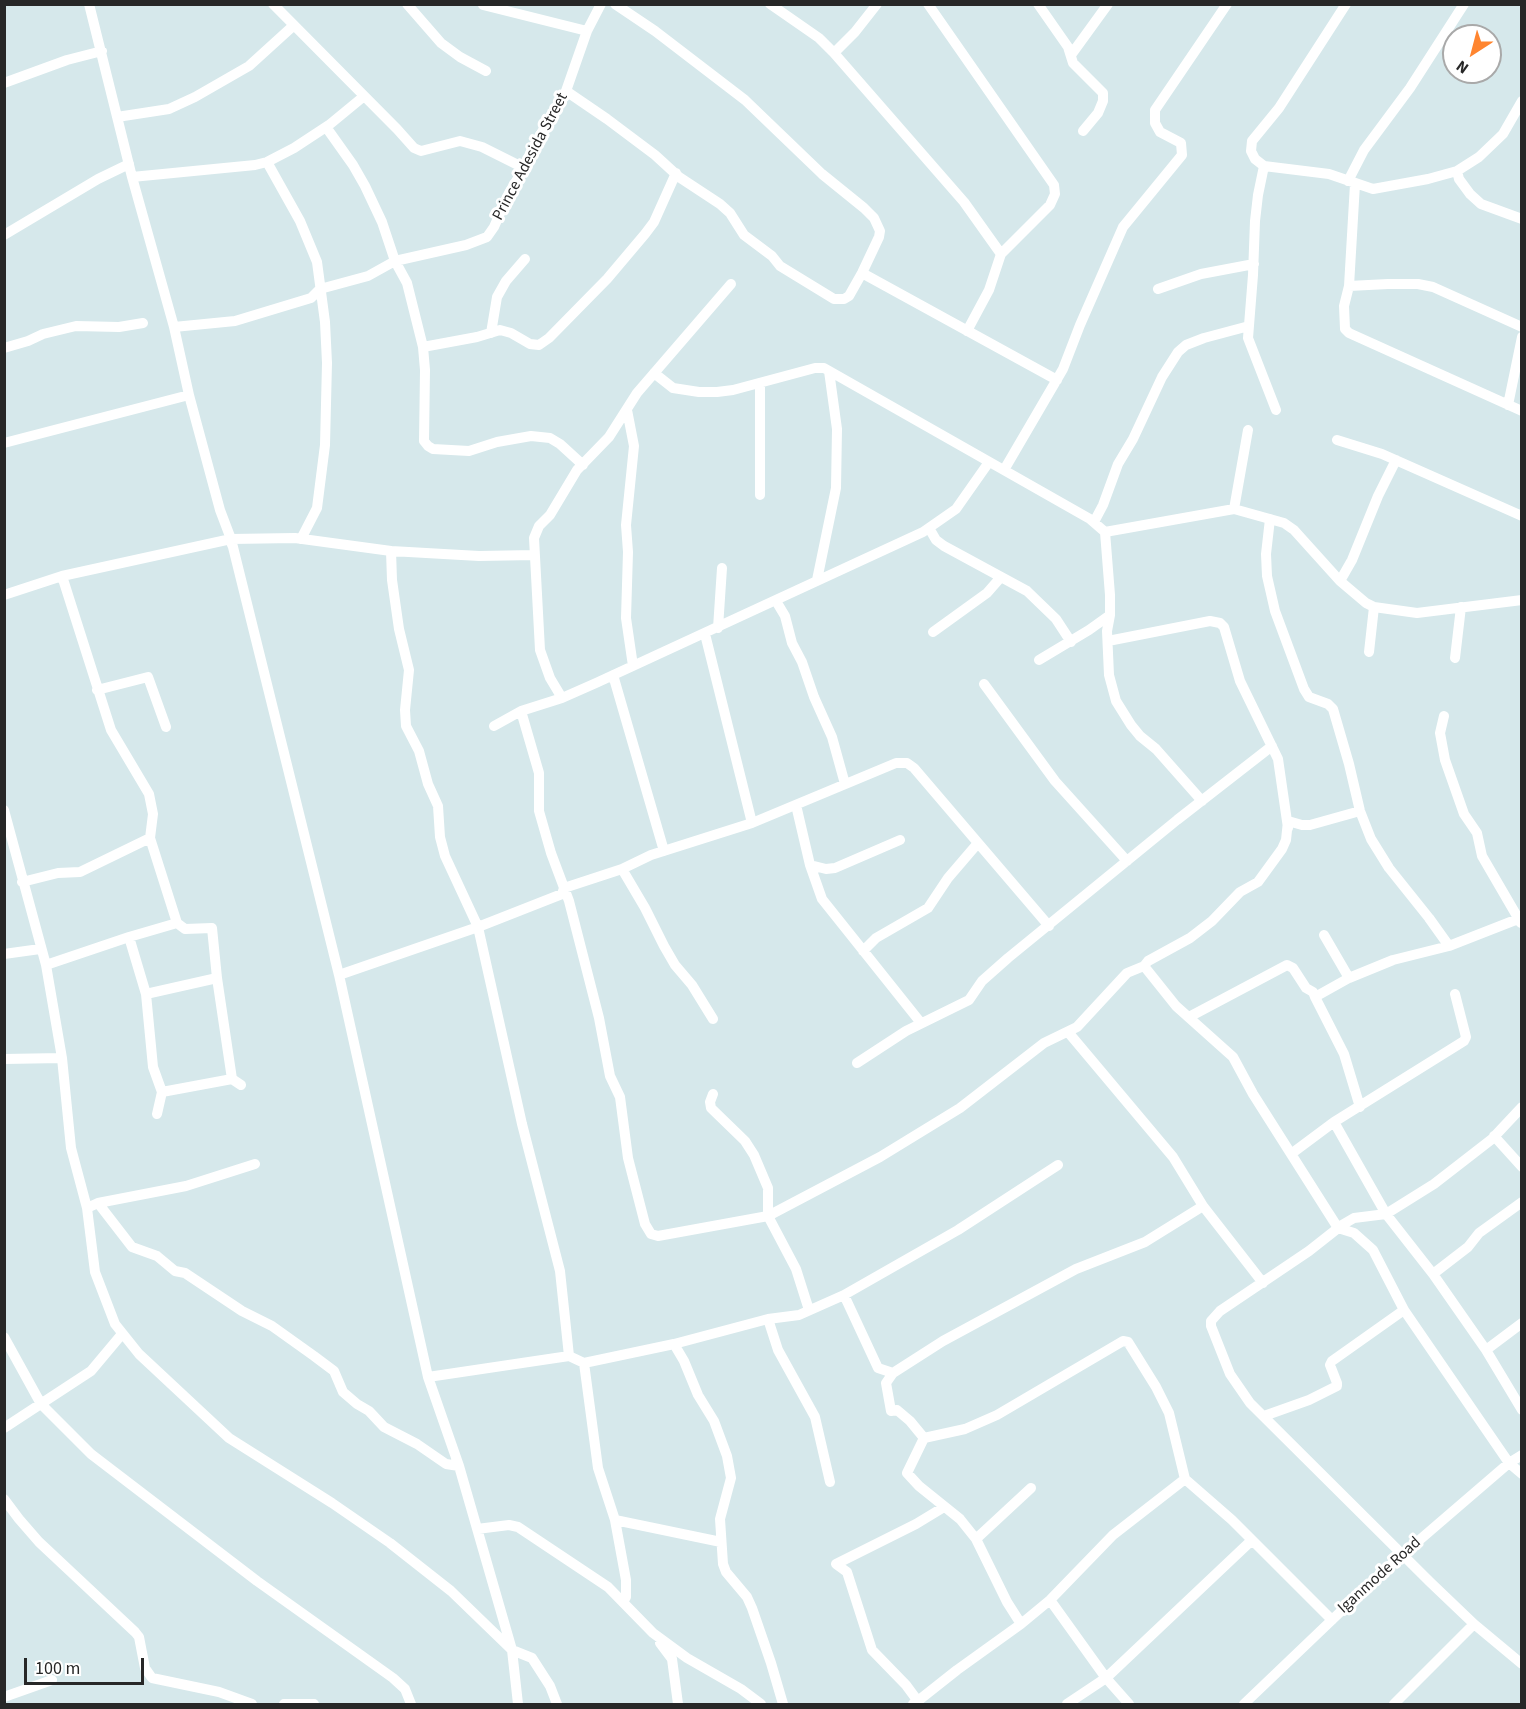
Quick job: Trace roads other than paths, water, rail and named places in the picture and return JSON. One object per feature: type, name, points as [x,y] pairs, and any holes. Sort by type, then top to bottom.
[{"type":"street","points":[[89,4],[132,177],[174,327],[189,395],[220,510],[231,538],[339,975],[428,1377],[459,1466],[512,1650],[518,1704]]},
{"type":"street","points":[[273,4],[414,148],[421,151],[460,141],[482,147],[524,168]]},
{"type":"street","points":[[407,4],[441,43],[460,57],[486,71]]},
{"type":"street","name":"Prince Adesida Street","points":[[174,327],[235,321],[311,298],[320,289],[368,276],[395,261],[466,245],[487,237],[532,149],[566,91],[587,32],[600,4]]},
{"type":"street","points":[[566,91],[607,119],[730,213],[744,235],[772,256],[780,266],[834,299],[844,299],[849,296],[879,237],[880,231],[874,218],[822,174],[745,100],[655,31],[615,4]]},
{"type":"street","points":[[770,4],[819,38],[834,53],[964,202],[1001,254]]},
{"type":"street","points":[[834,53],[855,33],[877,4]]},
{"type":"street","points":[[928,4],[1054,185],[1056,194],[1050,205],[1001,254],[989,290],[967,331]]},
{"type":"street","points":[[1038,4],[1068,47],[1073,63],[1103,93],[1103,101],[1098,113],[1083,131]]},
{"type":"street","points":[[1071,55],[1107,4]]},
{"type":"street","points":[[1004,470],[1057,380],[1124,227],[1182,155],[1181,143],[1160,132],[1155,123],[1155,110],[1227,4]]},
{"type":"street","points":[[1346,4],[1278,108],[1252,141],[1251,151],[1255,159],[1264,166],[1329,174],[1373,189],[1396,186],[1457,171],[1479,157],[1503,134],[1521,101]]},
{"type":"street","points":[[1464,4],[1410,88],[1364,150],[1351,183],[1349,286],[1343,316],[1345,328],[1349,333],[1521,411]]},
{"type":"street","points":[[483,5],[587,32]]},
{"type":"street","points":[[117,117],[169,109],[195,96],[249,66],[294,26]]},
{"type":"street","points":[[4,83],[67,60],[102,51]]},
{"type":"street","points":[[132,177],[267,162],[326,127],[363,97]]},
{"type":"street","points":[[326,127],[365,186],[382,222],[395,261],[407,283],[423,347],[424,441],[433,449],[469,451],[497,442],[531,436],[550,438],[583,465]]},
{"type":"street","points":[[267,162],[300,221],[317,262],[325,322],[327,363],[325,445],[317,508],[301,539]]},
{"type":"street","points":[[4,234],[129,164]]},
{"type":"street","points":[[1264,166],[1256,212],[1248,338],[1276,410]]},
{"type":"street","points":[[1457,171],[1459,179],[1481,204],[1521,219]]},
{"type":"street","points":[[423,347],[500,330],[511,333],[530,344],[539,345],[549,338],[607,279],[645,234],[654,222],[676,173]]},
{"type":"street","points":[[491,333],[497,297],[506,281],[525,259]]},
{"type":"street","points":[[1158,289],[1201,274],[1254,264]]},
{"type":"street","points":[[862,273],[1057,380]]},
{"type":"street","points":[[562,698],[549,678],[540,650],[534,538],[539,526],[550,515],[577,470],[609,437],[654,373],[730,284]]},
{"type":"street","points":[[1349,286],[1418,284],[1433,287],[1521,327]]},
{"type":"street","points":[[4,348],[43,334],[75,326],[119,327],[143,322]]},
{"type":"street","points":[[1094,522],[1103,505],[1118,464],[1133,439],[1162,377],[1178,352],[1195,341],[1249,326]]},
{"type":"street","points":[[1508,405],[1521,337]]},
{"type":"street","points":[[654,373],[673,388],[699,392],[733,390],[815,368],[824,368],[1094,522],[1105,532],[1110,615],[1107,631],[1112,688],[1123,714],[1140,736],[1156,748],[1202,801]]},
{"type":"street","points":[[818,580],[837,488],[837,429],[829,370]]},
{"type":"street","points":[[760,384],[760,495]]},
{"type":"street","points":[[4,443],[189,395]]},
{"type":"street","points":[[627,410],[634,446],[626,525],[628,552],[626,618],[633,666]]},
{"type":"street","points":[[1234,509],[1248,430]]},
{"type":"street","points":[[1337,440],[1396,460],[1521,516]]},
{"type":"street","points":[[1340,581],[1352,560],[1378,495],[1396,460]]},
{"type":"street","points":[[494,726],[521,711],[562,698],[705,634],[929,528],[956,509],[989,462]]},
{"type":"street","points":[[1105,532],[1234,509],[1284,523],[1301,536],[1340,581],[1374,607],[1417,613],[1521,600]]},
{"type":"street","points":[[1270,519],[1267,565],[1275,611],[1306,694],[1328,704],[1333,709],[1350,764],[1360,811],[1371,839],[1389,868],[1430,918],[1449,946]]},
{"type":"street","points":[[929,528],[936,540],[944,546],[1027,591],[1042,603],[1071,642]]},
{"type":"street","points":[[231,538],[295,817]]},
{"type":"street","points":[[4,595],[62,576],[231,538],[301,539],[392,551],[478,556],[535,555]]},
{"type":"street","points":[[392,551],[392,580],[399,629],[410,670],[405,710],[406,726],[419,751],[428,784],[438,806],[440,837],[445,856],[478,927],[522,1124],[560,1271],[569,1356]]},
{"type":"street","points":[[718,628],[722,568]]},
{"type":"street","points":[[62,576],[111,730],[149,794],[153,814],[150,838],[177,923],[185,929],[212,928],[217,978],[237,1082],[162,1092]]},
{"type":"street","points":[[933,632],[987,593],[1001,577]]},
{"type":"street","points":[[776,601],[785,616],[792,643],[832,736],[845,784]]},
{"type":"street","points":[[1369,652],[1374,607]]},
{"type":"street","points":[[1455,658],[1461,607]]},
{"type":"street","points":[[1040,660],[1110,615]]},
{"type":"street","points":[[521,711],[540,773],[539,811],[564,888],[599,1018],[610,1076],[620,1097],[628,1158],[647,1230],[651,1234],[664,1236],[768,1216],[880,1157],[960,1108],[1044,1043],[1077,1027],[1127,973],[1144,966],[1148,961],[1190,938],[1212,921],[1240,892],[1258,882],[1282,849],[1286,840],[1288,821],[1278,759],[1240,681],[1224,627],[1220,623],[1210,621],[1108,641]]},
{"type":"street","points":[[705,634],[752,823]]},
{"type":"street","points":[[613,675],[664,851]]},
{"type":"street","points":[[97,690],[148,677],[166,727]]},
{"type":"street","points":[[984,684],[1054,781],[1127,861]]},
{"type":"street","points":[[1315,997],[1349,978],[1393,960],[1449,946],[1520,921],[1482,856],[1477,833],[1464,814],[1445,760],[1440,733],[1444,716]]},
{"type":"street","points":[[857,1063],[921,1023],[969,1000],[982,981],[1127,861],[1272,746]]},
{"type":"street","points":[[564,888],[622,870],[664,851],[752,823],[896,763],[907,763],[914,768],[1049,926]]},
{"type":"street","points":[[796,806],[810,865],[822,899],[921,1023]]},
{"type":"street","points":[[4,810],[46,965],[62,1058],[71,1148],[87,1208],[95,1272],[112,1317],[122,1334],[139,1354],[217,1427],[390,1543],[451,1591],[512,1650],[532,1658],[550,1686],[557,1704]]},
{"type":"street","points":[[1288,821],[1310,825],[1360,811]]},
{"type":"street","points":[[1286,840],[1310,825]]},
{"type":"street","points":[[22,882],[58,873],[87,870],[99,861],[150,838]]},
{"type":"street","points":[[810,865],[835,868],[900,840]]},
{"type":"street","points":[[863,951],[876,938],[928,908],[948,878],[978,843]]},
{"type":"street","points":[[622,870],[664,946],[713,1019]]},
{"type":"street","points":[[339,975],[478,927],[562,894],[564,888]]},
{"type":"street","points":[[46,965],[177,923]]},
{"type":"street","points":[[1324,935],[1349,978]]},
{"type":"street","points":[[129,937],[146,994],[153,1067],[162,1092],[157,1114]]},
{"type":"street","points":[[4,954],[40,949]]},
{"type":"street","points":[[1189,1017],[1287,964],[1293,968],[1306,988],[1313,992],[1344,1054],[1360,1107]]},
{"type":"street","points":[[1144,966],[1176,1006],[1233,1057],[1253,1095],[1338,1228],[1354,1233],[1373,1250],[1404,1311],[1509,1463],[1521,1474]]},
{"type":"street","points":[[146,994],[217,978]]},
{"type":"street","points":[[1291,1154],[1334,1122],[1464,1041],[1466,1037],[1455,994]]},
{"type":"street","points":[[1068,1032],[1173,1157],[1203,1206],[1263,1283]]},
{"type":"street","points":[[4,1059],[62,1058]]},
{"type":"street","points":[[713,1094],[710,1102],[711,1108],[745,1141],[754,1155],[768,1188],[768,1216],[796,1269],[809,1310]]},
{"type":"street","points":[[1521,1107],[1494,1136],[1434,1184],[1386,1214],[1354,1218],[1214,1316],[1211,1321],[1211,1326],[1235,1383],[1242,1394],[1474,1624],[1521,1664]]},
{"type":"street","points":[[1334,1122],[1386,1214],[1433,1274],[1486,1350],[1521,1410]]},
{"type":"street","points":[[1494,1136],[1521,1167]]},
{"type":"street","points":[[87,1208],[98,1203],[186,1186],[255,1164]]},
{"type":"street","points":[[428,1377],[569,1356],[584,1364],[674,1344],[768,1319],[799,1315],[844,1295],[958,1230],[1058,1165]]},
{"type":"street","points":[[1433,1274],[1468,1247],[1479,1233],[1521,1202]]},
{"type":"street","points":[[98,1203],[132,1247],[157,1256],[175,1271],[185,1273],[242,1311],[272,1326],[334,1371],[343,1392],[374,1415],[384,1427],[417,1444],[446,1464],[459,1466]]},
{"type":"street","points":[[886,1383],[893,1373],[943,1341],[1076,1269],[1145,1242],[1203,1206]]},
{"type":"street","points":[[844,1295],[886,1383],[891,1411],[897,1410],[924,1438]]},
{"type":"street","points":[[1264,1416],[1309,1400],[1337,1386],[1330,1365],[1332,1361],[1404,1311]]},
{"type":"street","points":[[768,1319],[778,1350],[815,1417],[830,1482]]},
{"type":"street","points":[[1486,1350],[1521,1323]]},
{"type":"street","points":[[4,1428],[90,1371],[122,1334]]},
{"type":"street","points":[[4,1337],[41,1404],[91,1454],[257,1581],[393,1678],[405,1689],[411,1704]]},
{"type":"street","points":[[924,1438],[965,1429],[997,1415],[1123,1341],[1128,1342],[1169,1413],[1185,1479],[1252,1540],[1332,1620]]},
{"type":"street","points":[[674,1344],[684,1361],[698,1395],[714,1421],[727,1456],[731,1478],[722,1508],[721,1542],[726,1572],[747,1597],[752,1608],[783,1704]]},
{"type":"street","points":[[584,1364],[598,1468],[615,1520],[626,1580],[626,1597],[623,1602]]},
{"type":"street","points":[[878,1368],[893,1373]]},
{"type":"street","points":[[924,1438],[907,1473],[919,1486],[960,1519],[976,1539],[1007,1602],[1021,1624]]},
{"type":"street","name":"Iganmode Road","points":[[1244,1704],[1403,1554],[1521,1455]]},
{"type":"street","points":[[914,1704],[1050,1600],[1113,1535],[1185,1479]]},
{"type":"street","points":[[976,1539],[1031,1488]]},
{"type":"street","points":[[4,1499],[39,1542],[135,1632],[146,1668],[152,1678],[219,1692],[252,1704]]},
{"type":"street","points":[[914,1704],[917,1700],[906,1685],[872,1650],[847,1572],[836,1564],[884,1541],[944,1507]]},
{"type":"street","points":[[615,1520],[721,1542]]},
{"type":"street","points":[[477,1529],[509,1525],[518,1527],[608,1587],[653,1633],[672,1659],[678,1704]]},
{"type":"street","points":[[1067,1704],[1106,1678],[1252,1540]]},
{"type":"street","points":[[1050,1600],[1106,1678],[1129,1704]]},
{"type":"street","points":[[1394,1704],[1474,1624]]},
{"type":"street","points":[[653,1633],[687,1659],[741,1689],[761,1704]]},
{"type":"street","points":[[4,1697],[52,1680]]},
{"type":"street","points":[[284,1704],[314,1704]]}]
